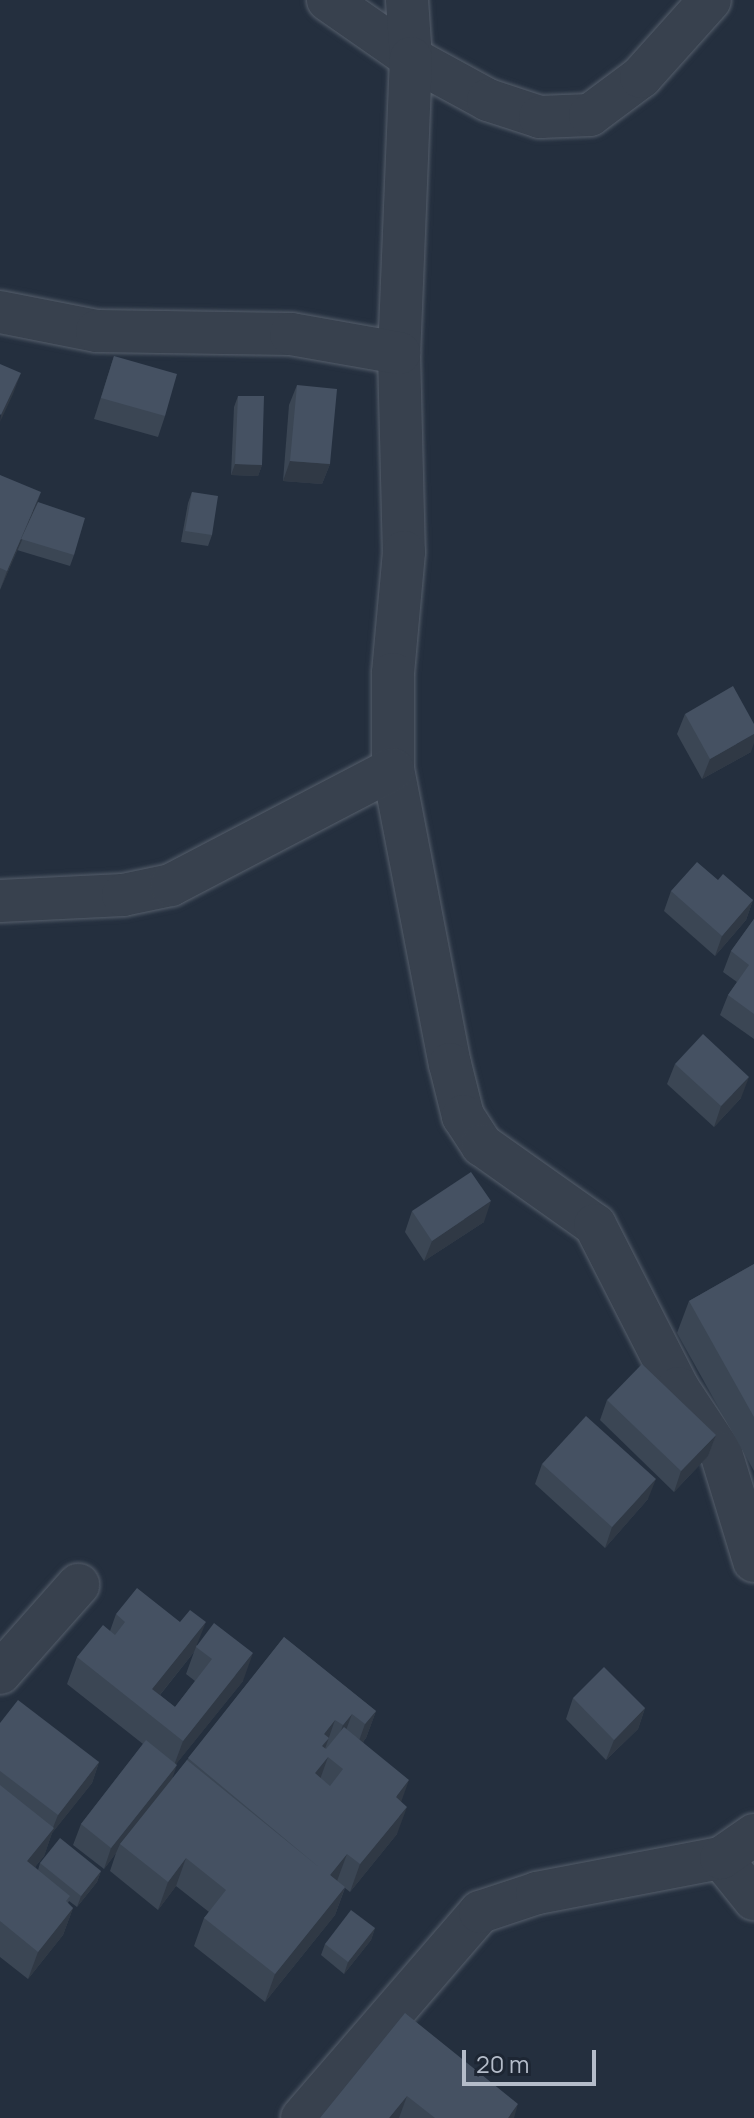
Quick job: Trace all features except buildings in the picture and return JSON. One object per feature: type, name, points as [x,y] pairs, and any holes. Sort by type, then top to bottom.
[{"type":"street","points":[[328,0],[411,58],[488,100],[540,117],[590,115],[641,77],[710,0]]},
{"type":"street","points":[[407,0],[411,58],[399,353],[404,552],[393,674],[393,769],[463,1116],[482,1145],[595,1225],[678,1388],[721,1453],[754,1561]]},
{"type":"street","points":[[0,312],[97,331],[291,334],[399,353]]},
{"type":"street","points":[[0,901],[123,895],[171,885],[393,769]]},
{"type":"street","points":[[0,1673],[78,1585]]},
{"type":"street","points":[[302,2118],[480,1912],[537,1893],[737,1847],[754,1899]]}]
